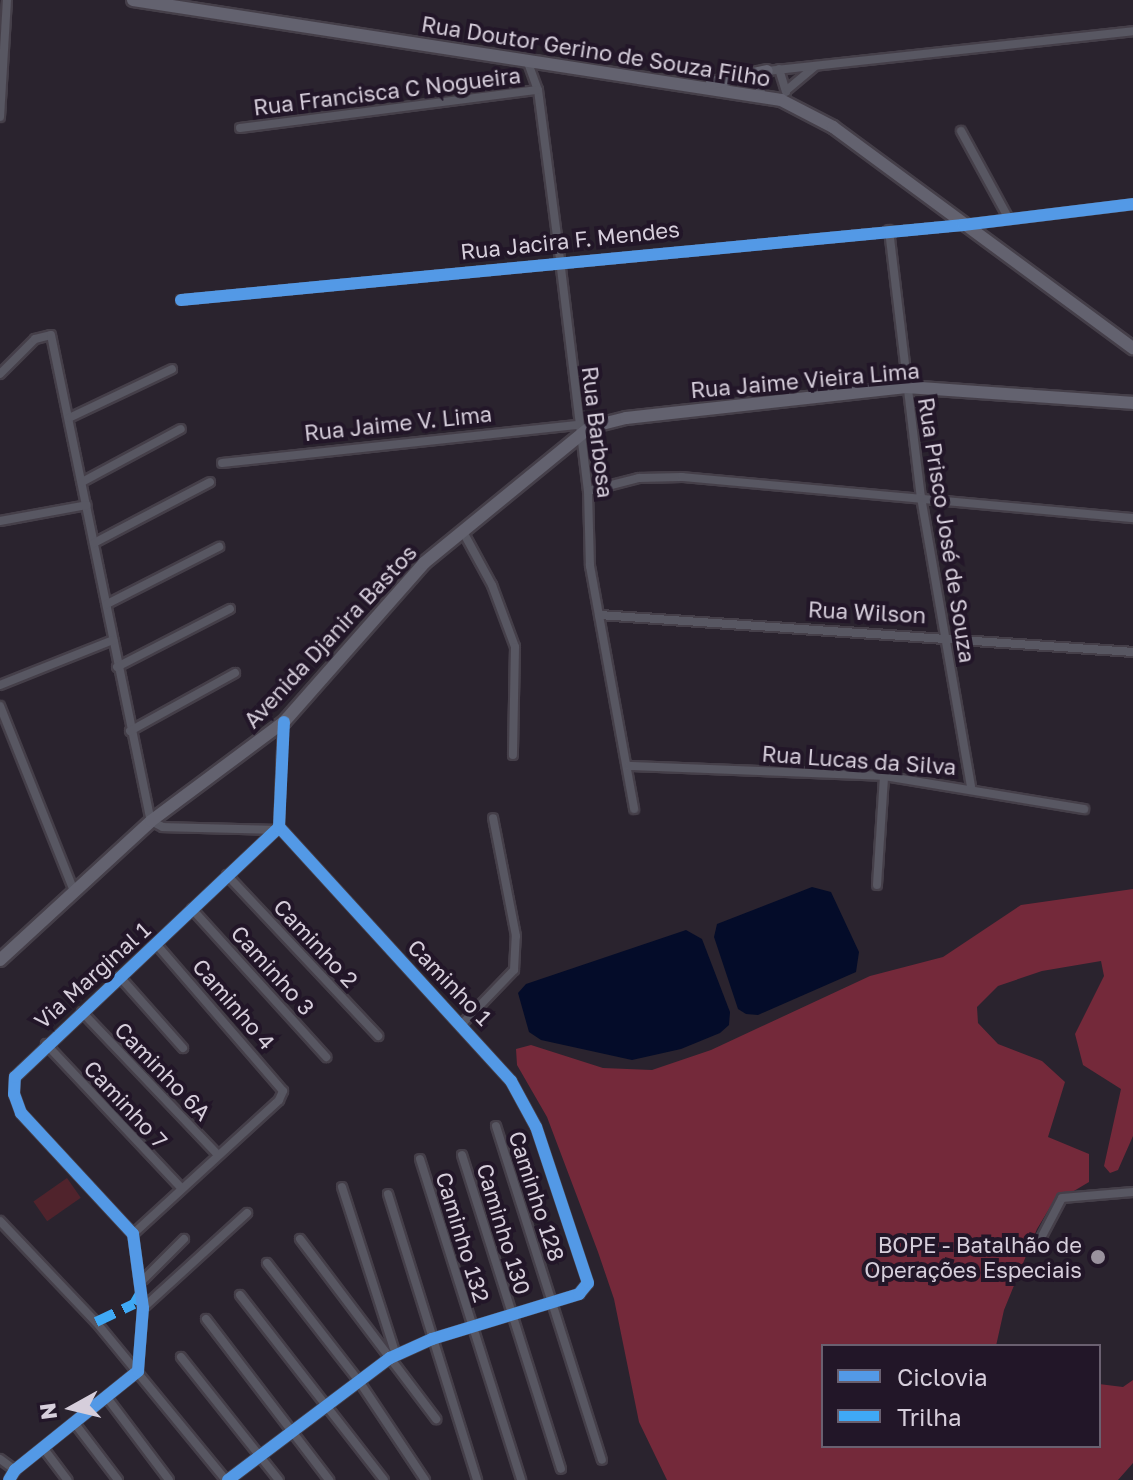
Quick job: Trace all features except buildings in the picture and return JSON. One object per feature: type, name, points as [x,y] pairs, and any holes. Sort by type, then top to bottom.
[{"type":"main road","name":"Rua Doutor Gerino de Souza Filho","points":[[133,0],[762,95],[785,94],[1130,344]]},
{"type":"main road","points":[[703,85],[773,70]]},
{"type":"main road","name":"Rua Jaime Vieira Lima","points":[[579,428],[626,418],[906,387],[1133,403]]},
{"type":"main road","name":"Avenida Djanira Bastos","points":[[0,960],[151,821],[284,722],[410,577],[579,428]]},
{"type":"street","points":[[0,117],[7,0]]},
{"type":"street","points":[[762,95],[758,83],[773,70],[1133,31]]},
{"type":"street","name":"Rua Barbosa","points":[[527,59],[538,90],[560,260],[588,491],[590,566],[629,766],[634,809]]},
{"type":"street","points":[[773,70],[785,94],[819,64]]},
{"type":"street","name":"Rua Francisca C Nogueira","points":[[240,128],[538,90]]},
{"type":"street","points":[[961,131],[1009,219]]},
{"type":"street","name":"Rua Jacira F. Mendes","points":[[181,300],[560,260],[963,225],[1133,204]]},
{"type":"street","name":"Rua Prisco José de Souza","points":[[889,230],[921,497],[971,787]]},
{"type":"street","points":[[0,374],[47,333],[69,418],[130,731],[151,821],[163,827],[277,828],[284,722]]},
{"type":"street","points":[[69,418],[172,369]]},
{"type":"street","name":"Rua Jaime V. Lima","points":[[222,463],[579,428]]},
{"type":"street","points":[[82,482],[181,429]]},
{"type":"street","points":[[588,491],[661,476],[1133,518]]},
{"type":"street","points":[[94,543],[210,482]]},
{"type":"street","points":[[0,521],[87,505]]},
{"type":"street","points":[[462,530],[492,585],[515,647],[513,755]]},
{"type":"street","points":[[107,604],[219,547]]},
{"type":"street","points":[[117,667],[230,609]]},
{"type":"street","name":"Rua Wilson","points":[[599,615],[945,635],[1133,652]]},
{"type":"street","points":[[0,685],[113,640]]},
{"type":"street","points":[[130,731],[235,673]]},
{"type":"street","points":[[0,706],[74,891]]},
{"type":"street","name":"Rua Lucas da Silva","points":[[629,766],[884,776],[971,787],[1084,809]]},
{"type":"street","points":[[877,885],[884,776]]},
{"type":"street","points":[[462,1024],[514,970],[516,936],[493,818]]},
{"type":"street","name":"Via Marginal 1","points":[[138,1371],[143,1283],[133,1234],[15,1101],[15,1077],[46,1044],[277,828]]},
{"type":"street","name":"Caminho 1","points":[[277,828],[462,1024],[511,1081],[533,1119],[587,1288],[552,1303]]},
{"type":"street","name":"Caminho 2","points":[[227,875],[378,1036]]},
{"type":"street","name":"Caminho 3","points":[[192,909],[326,1057]]},
{"type":"street","name":"Caminho 4","points":[[156,944],[283,1091],[279,1100],[218,1155]]},
{"type":"street","points":[[120,977],[183,1048]]},
{"type":"street","name":"Caminho 6A","points":[[82,1012],[218,1155]]},
{"type":"street","name":"Caminho 7","points":[[46,1044],[181,1188]]},
{"type":"street","name":"Caminho 128","points":[[496,1126],[602,1460]]},
{"type":"street","points":[[133,1234],[218,1155]]},
{"type":"street","name":"Caminho 130","points":[[462,1155],[561,1469]]},
{"type":"street","name":"Caminho 132","points":[[420,1159],[521,1480]]},
{"type":"street","points":[[342,1187],[393,1357]]},
{"type":"street","points":[[1040,1240],[1062,1198],[1133,1192]]},
{"type":"street","points":[[388,1194],[477,1480]]},
{"type":"street","points":[[143,1308],[247,1213]]},
{"type":"street","points":[[0,1221],[138,1371],[227,1480],[393,1357],[432,1339],[552,1303]]},
{"type":"street","points":[[143,1283],[184,1239]]},
{"type":"street","points":[[300,1239],[393,1357],[436,1419]]},
{"type":"street","points":[[267,1263],[359,1381],[425,1480]]},
{"type":"street","points":[[240,1295],[384,1480]]},
{"type":"street","points":[[206,1319],[296,1430],[329,1480]]},
{"type":"street","points":[[181,1357],[279,1480]]},
{"type":"street","points":[[0,1459],[12,1476],[138,1371]]},
{"type":"street","points":[[108,1399],[169,1480]]},
{"type":"street","points":[[76,1425],[118,1480]]},
{"type":"street","points":[[44,1449],[67,1480]]},
{"type":"shaded area","points":[[1133,889],[1133,1136],[1118,1170],[1110,1173],[1104,1166],[1121,1089],[1083,1065],[1075,1034],[1104,976],[1101,961],[1042,971],[998,986],[977,1007],[978,1023],[998,1044],[1042,1061],[1065,1082],[1048,1137],[1089,1154],[1089,1182],[1052,1204],[1037,1229],[1004,1310],[996,1344],[821,1344],[821,1448],[1101,1448],[1101,1384],[1123,1387],[1133,1380],[1133,1463],[1118,1480],[667,1480],[639,1422],[614,1299],[598,1252],[547,1117],[517,1065],[516,1049],[531,1045],[603,1068],[652,1070],[711,1050],[870,976],[943,957],[1021,905]]},
{"type":"shaded area","points":[[67,1178],[81,1198],[47,1221],[33,1202]]},
{"type":"water","points":[[812,887],[831,892],[859,952],[856,972],[758,1015],[746,1014],[738,1009],[714,937],[717,924]]},
{"type":"water","points":[[686,930],[702,939],[730,1012],[729,1025],[720,1033],[681,1049],[632,1060],[541,1040],[529,1032],[518,993],[526,984]]},
{"type":"marked path","points":[[96,1322],[134,1304],[141,1292]]},
{"type":"cycle path","points":[[181,300],[963,225],[1133,204]]},
{"type":"cycle path","points":[[228,1480],[390,1358],[432,1339],[579,1294],[588,1283],[536,1127],[511,1081],[279,827],[284,722]]},
{"type":"cycle path","points":[[9,1480],[15,1470],[138,1371],[143,1308],[133,1234],[21,1113],[14,1094],[15,1077],[279,827]]},
{"type":"place","name":"BOPE - Batalhão de Operações Especiais","points":[[1098,1257]]}]
